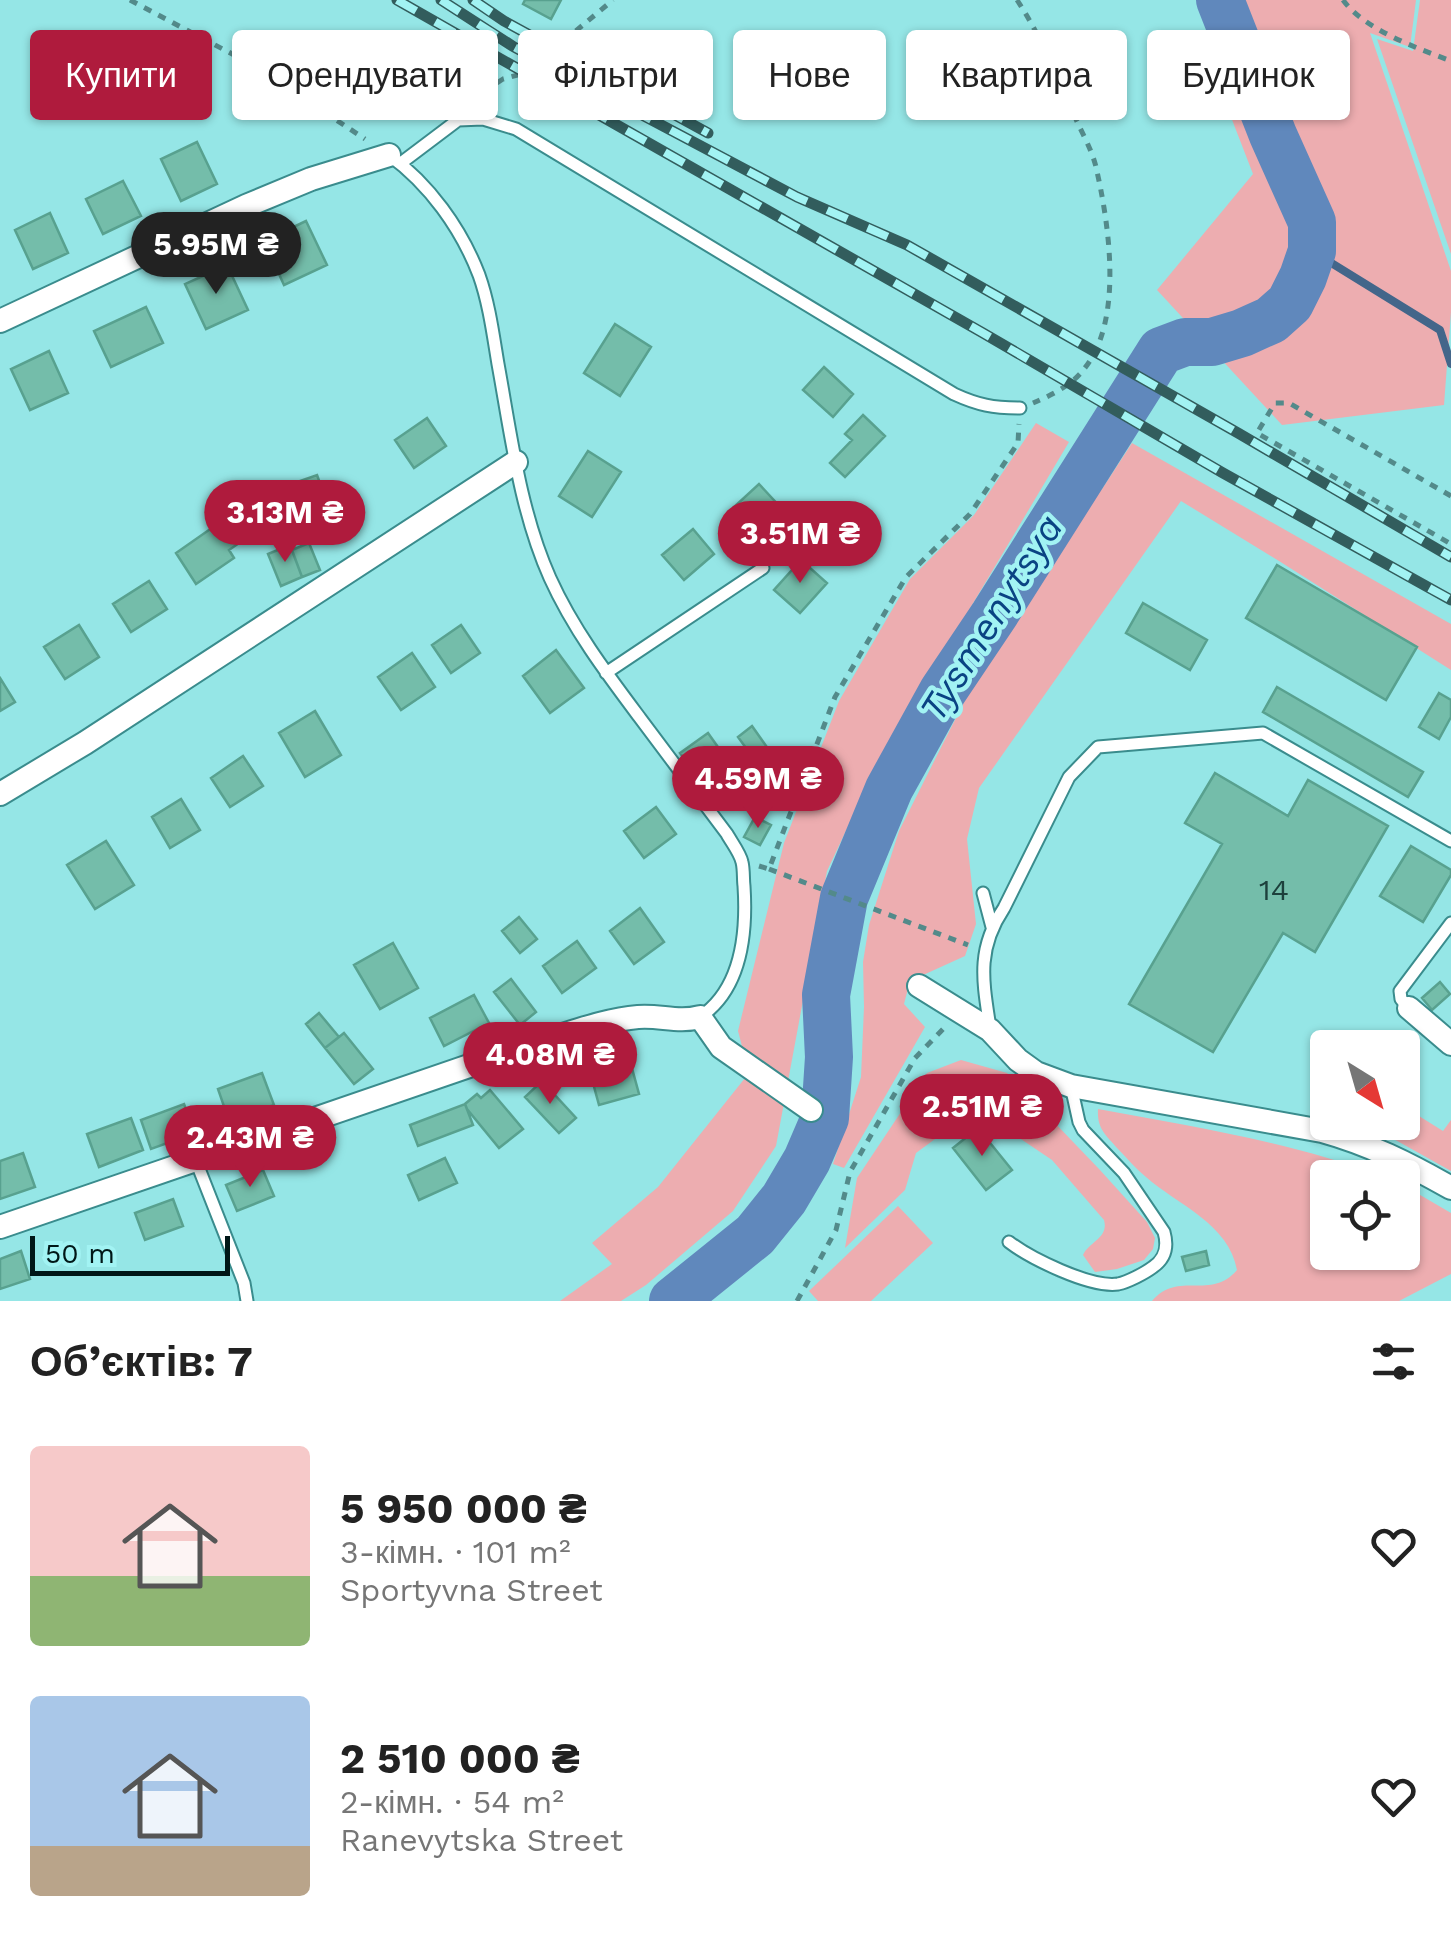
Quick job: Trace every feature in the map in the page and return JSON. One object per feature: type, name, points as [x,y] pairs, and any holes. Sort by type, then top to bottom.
[{"type":"street","points":[[0,321],[312,178],[394,159]]},
{"type":"street","points":[[0,794],[516,462]]},
{"type":"street","points":[[920,986],[990,1030],[1036,1073],[1072,1086],[1322,1131],[1387,1153],[1451,1188]]},
{"type":"street","points":[[1408,1008],[1451,1044]]},
{"type":"street","points":[[0,1227],[539,1042],[644,1016],[688,1020],[700,1016],[720,1046],[811,1110]]},
{"type":"lane","points":[[458,120],[394,159],[426,189],[452,222],[480,278],[530,524],[550,578],[606,673],[727,834],[742,860],[745,905],[739,958],[722,998],[700,1016]]},
{"type":"lane","points":[[487,120],[516,130],[954,394],[994,408],[1020,408]]},
{"type":"lane","points":[[606,673],[763,568]]},
{"type":"lane","points":[[990,1030],[984,951],[992,927],[1069,777],[1098,747],[1263,733],[1451,841]]},
{"type":"lane","points":[[984,893],[992,927]]},
{"type":"lane","points":[[1408,1008],[1400,991],[1451,923]]},
{"type":"lane","points":[[1008,1242],[1042,1262],[1082,1278],[1118,1284],[1153,1267],[1164,1255],[1164,1232],[1137,1190],[1083,1130],[1072,1086]]},
{"type":"lane","points":[[196,1161],[247,1301]]},
{"type":"path","points":[[130,0],[253,64],[394,159]]},
{"type":"path","points":[[498,82],[525,73],[614,0]]},
{"type":"path","points":[[770,869],[834,696],[906,577],[970,514],[1018,443],[1020,408],[1055,394],[1084,369],[1105,330],[1112,291],[1095,163],[1038,31],[1017,0]]},
{"type":"path","points":[[1343,0],[1352,12],[1404,42],[1451,62]]},
{"type":"path","points":[[1451,496],[1288,403],[1275,403],[1257,433],[1451,544]]},
{"type":"path","points":[[742,860],[984,951]]},
{"type":"path","points":[[797,1301],[836,1230],[850,1172],[915,1058],[961,1012]]},
{"type":"shaded area","points":[[1239,0],[1416,0],[1410,47],[1370,33],[1451,271],[1444,405],[1282,425],[1157,290],[1253,174],[1232,120],[1350,120],[1350,30],[1213,30]]},
{"type":"shaded area","points":[[1420,0],[1451,0],[1451,254],[1377,39],[1413,51]]},
{"type":"shaded area","points":[[1036,423],[1069,442],[878,763],[827,871],[776,1146],[733,1211],[646,1285],[621,1301],[560,1301],[612,1264],[592,1243],[658,1187],[749,1073],[738,1031],[784,843],[839,701],[910,579],[974,515]]},
{"type":"shaded area","points":[[1132,443],[1451,624],[1451,670],[1181,501],[979,788],[967,839],[976,924],[965,956],[910,981],[904,1004],[925,1027],[844,1168],[833,1164],[861,1077],[863,962],[869,925],[899,831],[968,694],[1088,504]]},
{"type":"shaded area","points":[[961,1060],[1007,1073],[1100,1170],[1147,1222],[1155,1238],[1153,1249],[1144,1260],[1095,1272],[1083,1255],[1104,1231],[1104,1220],[1052,1160],[976,1109],[916,1153],[905,1190],[845,1248],[857,1178],[927,1073]]},
{"type":"shaded area","points":[[1098,1109],[1207,1129],[1332,1160],[1310,1160],[1310,1270],[1420,1270],[1420,1195],[1451,1213],[1451,1274],[1399,1301],[1152,1301],[1173,1287],[1216,1284],[1237,1270],[1224,1240],[1142,1174],[1109,1139]]},
{"type":"shaded area","points":[[1420,1117],[1443,1131],[1451,1120],[1451,1171],[1395,1140],[1420,1140]]},
{"type":"shaded area","points":[[898,1206],[933,1243],[871,1301],[818,1301],[809,1291]]},
{"type":"building","points":[[525,0],[561,0],[551,19],[523,4]]},
{"type":"building","points":[[197,142],[217,184],[181,201],[161,159]]},
{"type":"building","points":[[123,181],[141,216],[103,234],[86,199]]},
{"type":"building","points":[[50,213],[68,253],[33,269],[15,230]]},
{"type":"building","points":[[306,221],[327,265],[284,285],[264,241]]},
{"type":"building","points":[[227,265],[248,310],[206,329],[185,284]]},
{"type":"building","points":[[146,307],[163,343],[111,367],[94,331]]},
{"type":"building","points":[[615,324],[651,347],[620,396],[584,373]]},
{"type":"building","points":[[49,351],[68,393],[30,410],[11,369]]},
{"type":"building","points":[[824,367],[853,394],[833,417],[803,390]]},
{"type":"building","points":[[863,415],[885,436],[845,477],[830,463],[852,440],[845,434]]},
{"type":"building","points":[[427,418],[446,446],[414,468],[395,440]]},
{"type":"building","points":[[588,451],[621,472],[592,517],[559,496]]},
{"type":"building","points":[[317,475],[330,511],[293,525],[280,488]]},
{"type":"building","points":[[759,484],[783,510],[759,533],[734,507]]},
{"type":"building","points":[[239,509],[255,532],[229,550],[234,558],[196,584],[176,553]]},
{"type":"building","points":[[693,529],[714,554],[684,580],[662,555]]},
{"type":"building","points":[[309,543],[320,570],[302,577],[292,550]]},
{"type":"building","points":[[290,545],[302,577],[281,586],[268,554]]},
{"type":"building","points":[[801,560],[827,583],[800,613],[774,590]]},
{"type":"building","points":[[1277,565],[1417,647],[1386,700],[1246,618]]},
{"type":"building","points":[[149,581],[167,609],[131,632],[113,604]]},
{"type":"building","points":[[1143,603],[1207,640],[1190,670],[1126,633]]},
{"type":"building","points":[[79,625],[99,657],[65,679],[44,647]]},
{"type":"building","points":[[461,625],[480,653],[451,673],[432,645]]},
{"type":"building","points":[[556,650],[584,688],[550,713],[523,676]]},
{"type":"building","points":[[412,653],[435,687],[401,710],[378,677]]},
{"type":"building","points":[[0,678],[15,702],[0,711]]},
{"type":"building","points":[[1277,687],[1423,772],[1408,797],[1263,712]]},
{"type":"building","points":[[1439,693],[1451,700],[1451,717],[1439,739],[1419,727]]},
{"type":"building","points":[[315,711],[341,755],[305,777],[279,733]]},
{"type":"building","points":[[752,726],[776,760],[762,770],[738,737]]},
{"type":"building","points":[[708,733],[725,757],[697,777],[680,753]]},
{"type":"building","points":[[243,756],[263,786],[230,807],[211,778]]},
{"type":"building","points":[[1215,773],[1288,816],[1308,780],[1388,826],[1315,952],[1283,933],[1213,1052],[1129,1004],[1222,844],[1185,823]]},
{"type":"building","points":[[181,799],[200,830],[170,848],[152,817]]},
{"type":"building","points":[[656,807],[676,834],[644,858],[624,831]]},
{"type":"building","points":[[755,817],[771,825],[760,845],[744,837]]},
{"type":"building","points":[[106,841],[134,885],[95,909],[67,865]]},
{"type":"building","points":[[1411,846],[1451,870],[1423,922],[1380,896]]},
{"type":"building","points":[[640,908],[664,942],[634,964],[610,931]]},
{"type":"building","points":[[519,917],[537,939],[520,953],[502,931]]},
{"type":"building","points":[[577,941],[596,968],[562,993],[543,966]]},
{"type":"building","points":[[393,943],[418,988],[380,1009],[354,965]]},
{"type":"building","points":[[511,979],[536,1012],[520,1025],[494,992]]},
{"type":"building","points":[[1440,982],[1450,994],[1432,1010],[1422,998]]},
{"type":"building","points":[[474,995],[489,1023],[444,1046],[430,1018]]},
{"type":"building","points":[[319,1013],[339,1037],[325,1048],[306,1024]]},
{"type":"building","points":[[344,1033],[373,1069],[354,1084],[325,1048]]},
{"type":"building","points":[[627,1050],[639,1094],[599,1105],[587,1061]]},
{"type":"building","points":[[262,1073],[274,1105],[229,1121],[218,1089]]},
{"type":"building","points":[[542,1081],[576,1118],[559,1133],[525,1097]]},
{"type":"building","points":[[490,1090],[523,1129],[499,1148],[465,1104]]},
{"type":"building","points":[[184,1104],[195,1133],[151,1149],[141,1120]]},
{"type":"building","points":[[465,1104],[473,1125],[418,1146],[410,1125]]},
{"type":"building","points":[[131,1118],[143,1150],[99,1167],[87,1134]]},
{"type":"building","points":[[978,1128],[1012,1170],[986,1190],[953,1148]]},
{"type":"building","points":[[23,1153],[35,1187],[0,1199],[0,1161]]},
{"type":"building","points":[[445,1158],[457,1183],[419,1200],[408,1175]]},
{"type":"building","points":[[263,1170],[274,1196],[237,1211],[226,1185]]},
{"type":"building","points":[[173,1199],[183,1226],[145,1240],[135,1213]]},
{"type":"building","points":[[21,1251],[30,1279],[0,1289],[0,1259]]},
{"type":"building","points":[[1206,1251],[1209,1265],[1186,1271],[1182,1257]]},
{"type":"waterway","name":"Tysmenytsya","points":[[673,1301],[755,1235],[784,1199],[807,1160],[825,1118],[829,1057],[826,995],[844,898],[889,789],[943,691],[1161,351],[1185,342],[1212,342],[1271,320],[1290,303],[1303,277],[1312,251],[1312,222],[1220,0]]},
{"type":"waterway","points":[[1312,251],[1440,330],[1451,364]]},
{"type":"railway","points":[[397,0],[1451,600]]},
{"type":"railway","points":[[441,0],[514,47],[797,197],[907,245],[1451,557]]},
{"type":"railway","points":[[473,0],[504,21],[708,133]]}]
